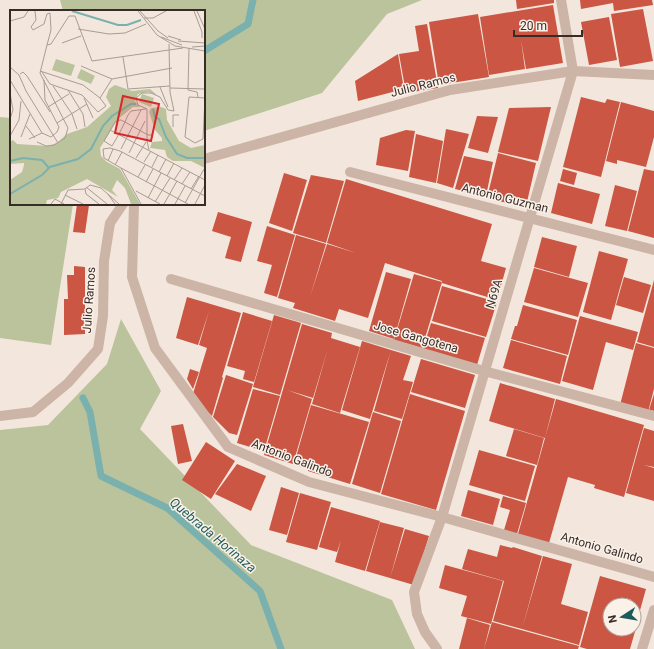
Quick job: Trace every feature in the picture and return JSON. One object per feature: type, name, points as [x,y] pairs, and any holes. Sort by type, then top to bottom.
[{"type":"street","name":"N69A","points":[[437,649],[425,632],[417,614],[414,592],[442,517],[573,71],[560,0]]},
{"type":"street","name":"Julio Ramos","points":[[205,159],[450,90],[573,71],[654,75]]},
{"type":"street","name":"Antonio Guzman","points":[[350,172],[654,250]]},
{"type":"street","name":"Julio Ramos","points":[[0,416],[33,412],[68,383],[98,349],[103,316],[104,261],[110,223],[122,205]]},
{"type":"street","name":"Antonio Galindo","points":[[134,205],[132,276],[155,348],[228,447],[310,482],[654,576]]},
{"type":"street","name":"Jose Gangotena","points":[[171,279],[484,371],[654,416]]},
{"type":"street","points":[[642,649],[654,610]]},
{"type":"green space","points":[[60,0],[422,0],[387,14],[322,93],[205,131],[205,10],[63,10]]},
{"type":"green space","points":[[0,117],[10,118],[10,205],[73,205],[51,345],[0,338]]},
{"type":"green space","points":[[121,319],[161,391],[140,429],[251,545],[392,600],[415,649],[0,649],[0,430],[48,425],[107,364]]},
{"type":"building","points":[[516,0],[554,0],[554,3],[517,9]]},
{"type":"building","points":[[580,0],[652,0],[653,5],[614,11],[613,3],[581,9]]},
{"type":"building","points":[[553,5],[563,63],[526,69],[521,40],[525,69],[489,75],[480,17]]},
{"type":"building","points":[[643,9],[653,61],[620,67],[611,14]]},
{"type":"building","points":[[478,14],[489,77],[439,85],[429,22]]},
{"type":"building","points":[[609,17],[617,60],[589,65],[581,22]]},
{"type":"building","points":[[427,24],[438,88],[406,93],[399,54],[419,51],[415,26]]},
{"type":"building","points":[[398,54],[404,89],[358,101],[355,81]]},
{"type":"building","points":[[581,97],[605,103],[607,99],[620,102],[601,177],[563,167]]},
{"type":"building","points":[[621,102],[654,111],[654,137],[646,167],[617,160],[617,164],[606,161]]},
{"type":"building","points":[[551,107],[538,161],[498,152],[509,108]]},
{"type":"building","points":[[477,116],[498,117],[488,153],[468,148]]},
{"type":"building","points":[[446,129],[469,134],[453,188],[437,183]]},
{"type":"building","points":[[406,130],[415,131],[408,171],[376,165],[380,138]]},
{"type":"building","points":[[416,134],[443,141],[436,183],[409,177]]},
{"type":"building","points":[[498,153],[536,163],[527,202],[512,198],[511,204],[487,198]]},
{"type":"building","points":[[464,156],[493,162],[486,196],[455,189]]},
{"type":"building","points":[[563,169],[577,173],[574,185],[560,181]]},
{"type":"building","points":[[644,169],[654,171],[654,238],[628,231]]},
{"type":"building","points":[[284,173],[307,180],[292,231],[269,223]]},
{"type":"building","points":[[311,175],[344,181],[326,243],[293,233]]},
{"type":"building","points":[[346,179],[492,224],[481,261],[506,268],[497,300],[385,263],[368,318],[339,309],[335,321],[293,308],[295,303],[278,298],[296,235],[326,244],[310,297],[327,244],[356,253],[327,243]]},
{"type":"building","points":[[558,183],[600,194],[592,224],[551,213]]},
{"type":"building","points":[[615,185],[637,191],[627,231],[605,226]]},
{"type":"building","points":[[77,205],[89,205],[85,233],[73,232]]},
{"type":"building","points":[[218,212],[252,222],[241,262],[225,258],[231,237],[212,231]]},
{"type":"building","points":[[267,226],[295,235],[277,297],[264,293],[272,265],[257,261]]},
{"type":"building","points":[[542,237],[577,246],[569,277],[534,267]]},
{"type":"building","points":[[599,251],[628,259],[611,320],[583,312]]},
{"type":"building","points":[[74,266],[85,267],[85,334],[64,335],[64,299],[68,299],[67,275],[74,275]]},
{"type":"building","points":[[534,268],[588,283],[578,317],[524,302]]},
{"type":"building","points":[[386,272],[411,279],[394,339],[369,331]]},
{"type":"building","points":[[414,274],[442,282],[422,348],[394,340]]},
{"type":"building","points":[[624,277],[651,285],[643,313],[616,305]]},
{"type":"building","points":[[654,280],[654,347],[637,342]]},
{"type":"building","points":[[442,286],[497,302],[486,337],[432,321]]},
{"type":"building","points":[[187,297],[241,313],[212,416],[192,397],[207,348],[199,345],[209,311],[198,345],[176,338]]},
{"type":"building","points":[[523,305],[577,320],[568,355],[511,339],[515,326],[517,326]]},
{"type":"building","points":[[243,312],[272,321],[254,382],[243,379],[245,371],[227,366]]},
{"type":"building","points":[[274,315],[301,323],[280,395],[253,387]]},
{"type":"building","points":[[580,316],[638,332],[633,350],[606,342],[593,390],[562,381]]},
{"type":"building","points":[[431,323],[485,338],[477,365],[423,349]]},
{"type":"building","points":[[302,324],[332,333],[331,338],[360,347],[340,413],[312,404],[328,348],[313,398],[287,390],[312,399],[293,464],[264,455]]},
{"type":"building","points":[[511,340],[567,356],[560,384],[503,368]]},
{"type":"building","points":[[362,341],[391,350],[370,419],[342,410]]},
{"type":"building","points":[[636,343],[654,348],[654,389],[648,412],[620,405]]},
{"type":"building","points":[[391,350],[411,356],[403,380],[413,382],[402,419],[374,411]]},
{"type":"building","points":[[421,359],[475,375],[465,408],[411,392]]},
{"type":"building","points":[[190,369],[199,372],[193,389],[187,379]]},
{"type":"building","points":[[226,375],[253,384],[237,435],[229,433],[213,417]]},
{"type":"building","points":[[500,383],[555,399],[545,438],[489,421]]},
{"type":"building","points":[[253,389],[280,396],[264,451],[237,443]]},
{"type":"building","points":[[410,394],[465,411],[436,510],[381,494]]},
{"type":"building","points":[[654,394],[654,411],[649,410]]},
{"type":"building","points":[[556,399],[644,425],[624,497],[594,488],[595,485],[568,477],[549,543],[518,534]]},
{"type":"building","points":[[311,405],[369,422],[350,484],[308,471],[308,469],[294,464]]},
{"type":"building","points":[[373,412],[401,421],[380,493],[352,484]]},
{"type":"building","points":[[183,424],[192,461],[178,464],[171,426]]},
{"type":"building","points":[[644,428],[654,431],[654,467],[644,465],[654,468],[654,501],[626,493]]},
{"type":"building","points":[[514,429],[544,438],[537,465],[506,456]]},
{"type":"building","points":[[206,442],[235,461],[211,499],[182,480]]},
{"type":"building","points":[[479,450],[535,466],[525,501],[469,485]]},
{"type":"building","points":[[237,464],[266,476],[251,511],[215,494]]},
{"type":"building","points":[[281,487],[299,493],[287,535],[269,530]]},
{"type":"building","points":[[468,490],[500,499],[493,525],[461,516]]},
{"type":"building","points":[[300,493],[331,502],[317,550],[286,542]]},
{"type":"building","points":[[503,496],[526,503],[517,534],[504,530],[510,510],[500,507]]},
{"type":"building","points":[[331,507],[380,521],[365,571],[335,562],[341,540],[337,552],[319,547]]},
{"type":"building","points":[[380,522],[404,528],[390,578],[366,571]]},
{"type":"building","points":[[405,529],[429,536],[414,585],[390,578]]},
{"type":"building","points":[[500,545],[513,547],[542,556],[522,629],[493,621],[504,581],[462,569],[468,549],[497,557]]},
{"type":"building","points":[[543,556],[572,564],[561,604],[588,612],[579,645],[522,629]]},
{"type":"building","points":[[445,565],[503,581],[491,624],[461,616],[467,596],[439,588]]},
{"type":"building","points":[[600,576],[646,589],[642,603],[642,597],[602,597],[602,637],[633,637],[630,649],[587,649],[580,647]]},
{"type":"building","points":[[467,618],[490,625],[484,649],[459,649]]},
{"type":"building","points":[[492,622],[579,646],[578,649],[484,649]]},
{"type":"waterway","name":"Quebrada Horinaza","points":[[205,50],[248,24],[253,0]]},
{"type":"waterway","name":"Quebrada Horinaza","points":[[83,398],[90,412],[101,476],[167,508],[260,591],[281,649]]}]
